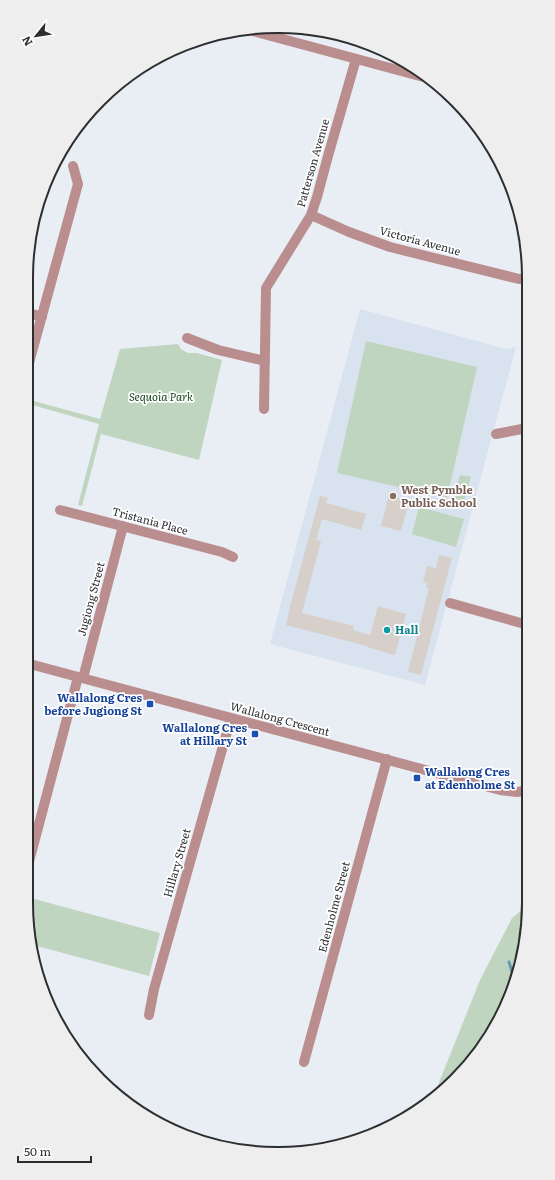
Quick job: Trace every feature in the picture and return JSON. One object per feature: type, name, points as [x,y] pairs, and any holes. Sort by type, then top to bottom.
[{"type":"street","points":[[264,34],[413,74]]},
{"type":"street","name":"Patterson Avenue","points":[[264,409],[266,288],[311,215],[356,59]]},
{"type":"street","points":[[33,349],[78,184],[73,166]]},
{"type":"street","name":"Victoria Avenue","points":[[311,215],[349,232],[390,247],[522,279]]},
{"type":"street","points":[[33,314],[42,317]]},
{"type":"street","points":[[187,338],[218,350],[265,361]]},
{"type":"street","points":[[496,434],[522,429]]},
{"type":"street","name":"Tristania Place","points":[[60,510],[222,552],[233,557]]},
{"type":"street","name":"Jugiong Street","points":[[33,848],[123,526]]},
{"type":"street","points":[[450,603],[522,623]]},
{"type":"street","name":"Wallalong Crescent","points":[[33,665],[500,790],[522,791]]},
{"type":"street","name":"Hillary Street","points":[[149,1015],[156,982],[231,718]]},
{"type":"street","name":"Edenholme Street","points":[[304,1062],[386,759]]},
{"type":"shaded area","name":"West Pymble Public School","points":[[360,309],[506,349],[516,347],[425,685],[270,644]]},
{"type":"green space","points":[[366,341],[477,367],[447,498],[337,473]]},
{"type":"green space","name":"Sequoia Park","points":[[178,344],[181,349],[188,353],[197,353],[222,360],[199,460],[101,434],[82,506],[78,505],[99,424],[33,405],[33,401],[100,419],[120,349]]},
{"type":"green space","points":[[460,475],[471,477],[463,504],[453,501]]},
{"type":"green space","points":[[419,507],[464,519],[456,547],[412,534]]},
{"type":"green space","points":[[33,899],[160,933],[149,976],[37,946]]},
{"type":"green space","points":[[521,910],[520,934],[514,966],[497,1011],[481,1038],[461,1064],[437,1088],[480,980],[512,918]]},
{"type":"building","points":[[389,495],[409,501],[401,531],[381,526]]},
{"type":"building","points":[[320,496],[328,498],[326,503],[366,514],[361,530],[322,519],[316,540],[321,541],[302,613],[354,626],[353,630],[370,635],[378,606],[406,614],[395,655],[367,646],[286,625]]},
{"type":"building","points":[[439,555],[452,558],[421,675],[408,672],[429,588],[426,587],[427,583],[423,582],[427,566],[436,568]]},
{"type":"waterway","points":[[509,962],[512,972]]},
{"type":"place","name":"West Pymble Public School","points":[[393,496]]},
{"type":"place","name":"Hall","points":[[387,630]]},
{"type":"place","name":"Wallalong Cres before Jugiong St","points":[[150,704]]},
{"type":"place","name":"Wallalong Cres at Hillary St","points":[[255,734]]},
{"type":"place","name":"Wallalong Cres at Edenholme St","points":[[417,778]]}]
